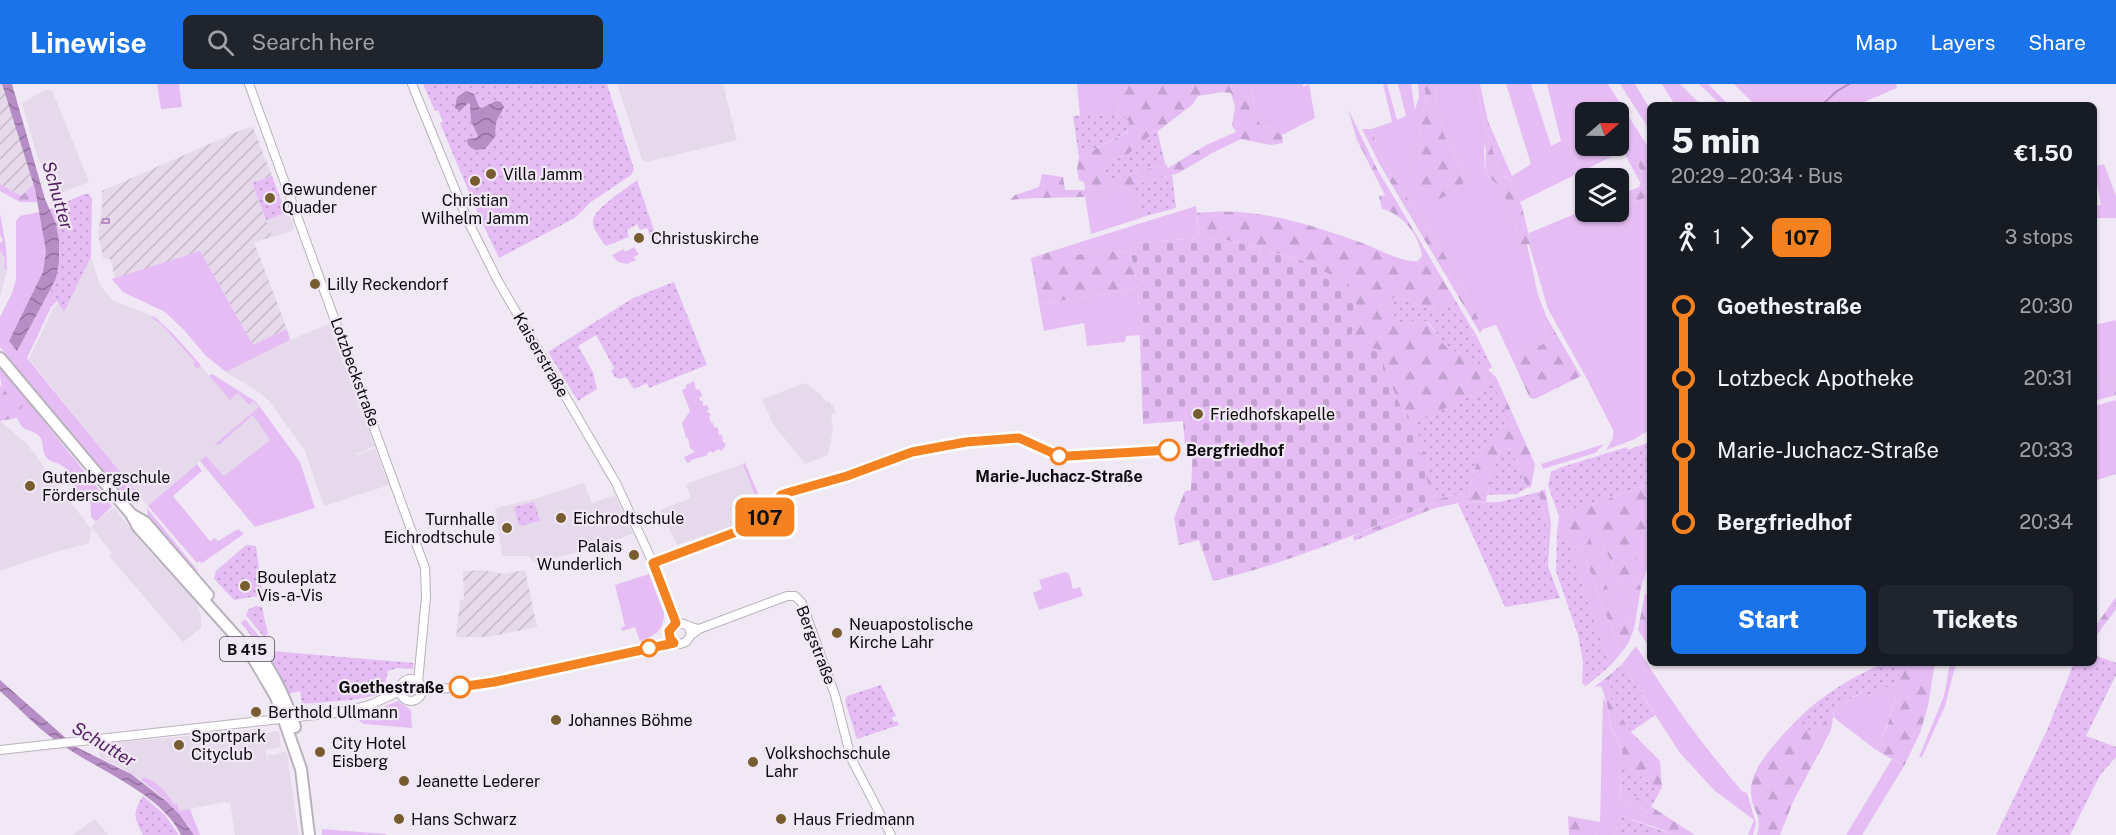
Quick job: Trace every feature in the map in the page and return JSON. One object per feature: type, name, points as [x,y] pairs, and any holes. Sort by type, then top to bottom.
[{"type":"main road","name":"B 415","points":[[0,358],[130,514],[138,527],[249,651],[289,719],[297,762],[301,769],[309,835]]},
{"type":"street","name":"Lotzbeckstraße","points":[[249,84],[425,568],[426,597],[417,686]]},
{"type":"street","name":"Kaiserstraße","points":[[412,84],[467,219],[498,281],[616,483],[649,554],[676,623]]},
{"type":"street","name":"Bergstraße","points":[[690,631],[787,596],[795,596],[802,603],[835,695],[851,758],[891,835]]},
{"type":"street","points":[[417,686],[416,700],[410,702],[401,694],[401,684],[417,686],[441,689],[494,682],[630,653],[660,644],[684,644],[688,640],[690,631],[685,624],[676,623],[660,644]]},
{"type":"street","points":[[669,635],[674,643]]},
{"type":"street","points":[[0,750],[343,712],[401,694]]},
{"type":"shaded area","points":[[0,84],[2,84],[34,184],[21,196],[0,184]]},
{"type":"shaded area","points":[[617,84],[723,84],[737,140],[647,162],[642,160]]},
{"type":"shaded area","points":[[45,90],[52,90],[89,182],[53,196],[36,152],[22,103]]},
{"type":"shaded area","points":[[253,127],[272,176],[252,183],[272,237],[254,242],[287,329],[253,345],[200,251],[115,284],[112,279],[115,277],[110,259],[103,258],[98,233],[102,191],[246,128]]},
{"type":"shaded area","points":[[289,212],[294,228],[292,231],[272,237],[266,220]]},
{"type":"shaded area","points":[[0,251],[5,258],[4,268],[7,270],[0,297]]},
{"type":"shaded area","points":[[91,257],[100,285],[112,300],[155,317],[173,334],[230,400],[238,393],[259,407],[253,413],[270,440],[224,476],[206,456],[148,506],[29,359],[53,309],[58,303],[64,311]]},
{"type":"shaded area","points":[[329,324],[375,446],[357,454],[354,452],[357,455],[375,448],[389,485],[324,506],[304,449],[269,401],[226,372],[290,340]]},
{"type":"shaded area","points":[[805,383],[821,395],[826,402],[833,404],[836,413],[831,414],[833,430],[828,455],[805,464],[773,424],[762,399]]},
{"type":"shaded area","name":"Gutenbergschule Förderschule","points":[[0,421],[27,444],[91,529],[89,543],[0,571]]},
{"type":"shaded area","points":[[745,463],[762,503],[763,512],[759,520],[728,533],[726,528],[714,533],[716,537],[705,541],[703,536],[677,545],[660,510],[691,498],[686,484]]},
{"type":"shaded area","name":"Eichrodtschule","points":[[584,483],[592,503],[615,495],[633,534],[591,549],[534,563],[528,556],[502,556],[495,508],[534,499]]},
{"type":"shaded area","points":[[114,507],[145,547],[197,603],[201,616],[201,628],[183,642],[109,556],[112,553],[91,527]]},
{"type":"shaded area","points":[[484,570],[503,574],[525,570],[537,627],[488,637],[456,637],[460,600],[464,599],[463,571]]},
{"type":"shaded area","points":[[261,727],[263,733],[279,731],[281,747],[265,750],[268,760],[268,754],[275,755],[285,751],[287,754],[299,835],[235,835],[230,802],[179,811],[167,793],[143,777],[141,780],[100,758],[99,747],[104,744]]},
{"type":"shaded area","points":[[95,819],[108,835],[72,835],[81,829]]},
{"type":"green space","points":[[157,84],[179,84],[182,107],[161,109]]},
{"type":"green space","points":[[423,84],[607,84],[634,169],[631,175],[591,202],[575,218],[499,258],[440,123],[443,121],[438,110],[435,111]]},
{"type":"green space","points":[[1077,84],[1119,84],[1117,116],[1080,117]]},
{"type":"green space","points":[[1119,84],[1252,84],[1255,114],[1260,124],[1282,135],[1283,143],[1271,145],[1241,139],[1179,173],[1135,185],[1143,217],[1138,219],[1129,188],[1085,197],[1010,200],[1015,195],[1039,187],[1042,174],[1063,177],[1065,190],[1085,190],[1084,182],[1079,180],[1077,170],[1079,157],[1128,132],[1123,115],[1117,116]],"holes":[[[1231,93],[1235,107],[1232,126],[1236,132],[1206,145],[1168,168],[1165,163],[1126,176],[1108,161],[1127,155],[1193,104],[1198,96]]]},
{"type":"green space","points":[[1252,84],[1303,84],[1303,87],[1309,84],[1315,118],[1282,135],[1260,124],[1255,114]]},
{"type":"green space","points":[[1383,84],[1387,84],[1397,120],[1406,116],[1398,84],[1411,84],[1415,110],[1419,96],[1418,84],[1421,84],[1421,88],[1425,90],[1426,106],[1421,115],[1419,143],[1412,153],[1466,179],[1444,135],[1434,84],[1477,84],[1483,124],[1489,139],[1484,143],[1485,173],[1502,189],[1521,245],[1527,244],[1538,295],[1547,318],[1544,322],[1546,337],[1543,344],[1512,359],[1496,325],[1483,329],[1463,286],[1441,249],[1384,163],[1371,129],[1392,122]]},
{"type":"green space","points":[[1421,84],[1434,84],[1444,135],[1466,179],[1453,192],[1435,200],[1420,186],[1415,174],[1412,153],[1419,142],[1421,115],[1426,106],[1425,90],[1420,88]]},
{"type":"green space","points":[[1477,84],[1480,84],[1488,121],[1497,142],[1492,148],[1497,167],[1505,177],[1511,179],[1522,207],[1531,244],[1521,245],[1502,189],[1485,173],[1484,142],[1489,139],[1483,124]]},
{"type":"green space","points":[[1506,84],[1531,84],[1551,146],[1561,141],[1547,84],[1608,84],[1619,102],[1575,102],[1575,156],[1613,156],[1589,168],[1575,168],[1575,175],[1520,202],[1511,179],[1503,175],[1497,167],[1492,148],[1497,142],[1512,176],[1531,164]]},
{"type":"green space","points":[[1620,84],[1635,84],[1647,104],[1647,126]]},
{"type":"green space","points":[[1662,84],[1680,84],[1698,102],[1673,102]]},
{"type":"green space","points":[[1699,84],[1708,84],[1726,102],[1718,102]]},
{"type":"green space","points":[[1734,84],[1896,84],[1897,88],[1864,102],[1752,102]]},
{"type":"green space","points":[[1348,109],[1377,169],[1476,335],[1474,336],[1454,310],[1436,310],[1395,297],[1400,321],[1423,320],[1450,350],[1478,361],[1496,377],[1535,464],[1531,487],[1527,488],[1511,448],[1500,451],[1491,473],[1486,502],[1458,503],[1432,509],[1354,541],[1353,536],[1434,503],[1404,416],[1349,346],[1356,303],[1347,283],[1298,259],[1232,241],[1199,238],[1197,213],[1239,212],[1281,218],[1342,236],[1398,258],[1418,261],[1422,256],[1414,233],[1397,216],[1382,209],[1379,196],[1385,195],[1357,140]],"holes":[[[1491,382],[1491,441],[1478,459],[1469,494],[1438,499],[1428,462],[1468,397]]]},
{"type":"green space","points":[[1123,115],[1129,122],[1127,132],[1079,157],[1073,116]]},
{"type":"green space","points":[[1629,117],[1647,145],[1647,165],[1637,162],[1642,178],[1640,182],[1626,156],[1629,156]]},
{"type":"green space","points":[[1362,129],[1371,129],[1384,163],[1463,286],[1483,329],[1480,333],[1380,165]]},
{"type":"green space","points":[[1157,130],[1165,163],[1109,179],[1103,167],[1108,161],[1127,155]]},
{"type":"green space","points":[[1638,152],[1647,164],[1647,197],[1629,204],[1629,191],[1639,187],[1642,177],[1635,154]]},
{"type":"green space","points":[[2104,164],[2116,196],[2116,218],[2097,218],[2097,206],[2101,205],[2097,166]]},
{"type":"green space","points":[[1172,175],[1176,208],[1143,217],[1134,185]]},
{"type":"green space","points":[[272,176],[286,213],[266,220],[252,183]]},
{"type":"green space","points":[[637,180],[658,242],[653,243],[647,228],[640,230],[637,224],[627,230],[629,237],[606,246],[594,227],[595,215],[605,204]]},
{"type":"green space","points":[[0,184],[21,196],[34,184],[37,202],[20,202],[0,191]]},
{"type":"green space","points":[[1129,187],[1138,219],[1091,234],[1085,197]]},
{"type":"green space","points":[[84,194],[89,194],[92,199],[91,257],[64,312],[50,290],[57,270],[59,250],[56,230],[48,210]]},
{"type":"green space","points":[[1647,197],[1647,431],[1635,439],[1606,450],[1613,438],[1613,430],[1548,309],[1529,244],[1531,244],[1529,233],[1575,214],[1575,222],[1629,222],[1629,204]]},
{"type":"green space","points":[[1196,206],[1199,238],[1130,243],[1131,253],[1108,250],[1076,255],[1071,245]]},
{"type":"green space","points":[[39,212],[46,247],[44,269],[37,290],[9,341],[17,350],[50,290],[57,301],[51,307],[27,358],[139,495],[127,500],[0,347],[0,317],[16,280],[16,221],[20,216]]},
{"type":"green space","points":[[0,213],[6,247],[7,270],[4,268],[5,258],[0,251],[0,243],[3,240],[0,235]]},
{"type":"green space","points":[[1199,238],[1232,241],[1298,259],[1347,282],[1356,303],[1350,346],[1377,349],[1404,415],[1407,414],[1410,419],[1434,503],[1297,556],[1213,581],[1199,540],[1179,545],[1174,518],[1185,491],[1191,490],[1193,445],[1185,446],[1183,421],[1143,424],[1138,289],[1129,243]]},
{"type":"green space","points":[[1071,245],[1076,255],[1108,250],[1131,253],[1138,289],[1039,304],[1031,258]]},
{"type":"green space","points":[[634,247],[639,254],[634,257],[636,260],[627,264],[618,262],[612,255],[624,249],[625,252]]},
{"type":"green space","points":[[200,251],[253,345],[287,329],[290,340],[226,372],[206,356],[165,312],[123,292],[112,279]]},
{"type":"green space","points":[[674,282],[707,365],[649,388],[647,383],[634,389],[626,377],[620,379],[615,377],[611,371],[614,368],[596,335],[578,346],[593,372],[597,389],[578,401],[548,352],[633,298]]},
{"type":"green space","points":[[1138,289],[1141,335],[1126,336],[1125,342],[1087,346],[1084,323],[1044,331],[1039,304]]},
{"type":"green space","points":[[1395,297],[1436,310],[1448,305],[1464,320],[1473,336],[1476,335],[1492,367],[1488,370],[1465,354],[1450,350],[1430,324],[1423,320],[1400,322],[1389,304]]},
{"type":"green space","points":[[151,316],[173,334],[200,364],[199,368],[196,368],[193,364],[195,362]]},
{"type":"green space","points":[[1547,318],[1581,376],[1535,399],[1530,398],[1512,359],[1543,344],[1546,337],[1544,322]]},
{"type":"green space","points":[[2116,320],[2116,380],[2097,384],[2097,324]]},
{"type":"green space","points":[[0,367],[112,506],[96,522],[91,517],[90,497],[76,491],[69,472],[63,466],[47,458],[40,437],[24,428],[20,423],[17,418],[23,405],[9,396],[2,387]]},
{"type":"green space","points":[[212,374],[255,401],[260,407],[300,462],[315,508],[255,527],[200,461],[206,456],[224,476],[270,440],[253,415],[219,445],[214,445],[259,407],[253,401],[249,405],[238,393],[230,400],[209,376],[205,378]]},
{"type":"green space","points":[[2116,380],[2116,395],[2097,400],[2097,384]]},
{"type":"green space","points":[[694,381],[696,389],[700,390],[702,396],[699,398],[703,401],[703,406],[707,405],[709,409],[707,411],[711,415],[709,416],[711,423],[718,428],[719,435],[722,435],[723,442],[726,444],[722,451],[718,449],[713,453],[711,451],[707,453],[708,455],[687,463],[684,457],[695,452],[690,448],[682,423],[690,411],[682,390]]},
{"type":"green space","points":[[1491,382],[1512,424],[1492,440],[1481,453],[1469,494],[1438,499],[1415,423],[1468,397]]},
{"type":"green space","points":[[0,385],[9,396],[23,405],[17,418],[0,421]]},
{"type":"green space","points":[[2116,400],[2116,474],[2097,480],[2097,405]]},
{"type":"green space","points":[[1647,443],[1647,485],[1559,516],[1548,486],[1551,472],[1627,447],[1628,450]]},
{"type":"green space","points":[[1604,444],[1595,453],[1543,469],[1541,464]]},
{"type":"green space","points":[[1511,448],[1527,488],[1517,494],[1487,495],[1491,473],[1500,451]]},
{"type":"green space","points":[[745,463],[762,503],[762,514],[743,464]]},
{"type":"green space","points":[[197,464],[202,471],[173,496],[210,541],[215,538],[218,541],[238,529],[244,534],[202,563],[199,561],[197,563],[148,506]]},
{"type":"green space","points":[[1647,485],[1647,529],[1630,533],[1639,566],[1634,574],[1641,588],[1637,611],[1614,572],[1600,532],[1589,535],[1606,584],[1634,629],[1628,644],[1621,653],[1581,545],[1571,547],[1568,537],[1560,531],[1557,532],[1559,516]]},
{"type":"green space","points":[[1545,489],[1551,523],[1548,566],[1545,566],[1546,522],[1538,492]]},
{"type":"green space","points":[[1538,492],[1546,522],[1545,566],[1548,566],[1560,598],[1505,607],[1458,503],[1500,502]]},
{"type":"green space","points":[[534,502],[540,521],[519,526],[514,507]]},
{"type":"green space","points":[[147,508],[198,571],[193,575],[148,522]]},
{"type":"green space","points":[[1647,529],[1647,568],[1641,588],[1634,574],[1630,532]]},
{"type":"green space","points":[[1560,530],[1568,537],[1590,609],[1611,665],[1586,686],[1582,683],[1583,662],[1578,635],[1556,571],[1557,532]]},
{"type":"green space","points":[[1600,532],[1614,572],[1637,611],[1634,629],[1611,595],[1597,561],[1588,534]]},
{"type":"green space","points":[[246,545],[256,546],[262,591],[258,596],[234,600],[214,579],[216,571]]},
{"type":"green space","points":[[1581,545],[1621,653],[1611,665],[1590,609],[1571,547]]},
{"type":"green space","points":[[1065,572],[1069,574],[1073,589],[1080,587],[1083,596],[1039,610],[1033,593],[1042,589],[1039,580]]},
{"type":"green space","points":[[649,574],[664,613],[664,619],[657,632],[640,641],[635,627],[622,631],[621,628],[625,626],[615,585]]},
{"type":"green space","points":[[1645,593],[1647,595],[1647,644],[1638,630]]},
{"type":"green space","points":[[2116,597],[2116,609],[2097,635],[2097,624]]},
{"type":"green space","points":[[256,606],[262,607],[268,634],[264,637],[246,615],[249,609]]},
{"type":"green space","points":[[245,619],[271,651],[414,663],[413,669],[398,668],[388,671],[385,694],[351,700],[302,704],[300,691],[289,694],[266,654],[241,623]]},
{"type":"green space","points":[[1636,646],[1647,666],[1699,738],[1727,774],[1742,791],[1747,793],[1756,823],[1753,835],[1748,835],[1754,820],[1715,791],[1680,753],[1622,664]]},
{"type":"green space","points":[[2097,656],[2116,663],[2116,675],[2086,736],[2116,747],[2116,757],[2100,775],[2070,835],[1996,835],[2047,730],[2073,666],[2097,666]]},
{"type":"green space","points":[[1622,664],[1655,715],[1631,732],[1611,700],[1610,675]]},
{"type":"green space","points":[[1877,666],[1900,666],[1898,682],[1866,697],[1862,691],[1834,711],[1813,734],[1798,719],[1817,702],[1860,674]]},
{"type":"green space","points":[[1900,666],[1935,666],[1928,706],[1920,733],[1904,766],[1876,750],[1887,727],[1895,701]]},
{"type":"green space","points":[[1949,666],[1955,666],[1945,706],[1922,757],[1919,757],[1944,696]]},
{"type":"green space","points":[[1610,675],[1611,700],[1631,732],[1660,761],[1662,787],[1660,791],[1620,761],[1623,752],[1611,727],[1602,688],[1594,687]]},
{"type":"green space","points":[[1898,682],[1890,717],[1876,750],[1833,717],[1834,711],[1863,691],[1866,697]]},
{"type":"green space","points":[[881,685],[896,716],[892,718],[899,725],[857,739],[845,701],[847,696]]},
{"type":"green space","points":[[1603,697],[1608,708],[1611,728],[1623,752],[1619,768],[1622,776],[1619,799],[1646,811],[1657,820],[1655,827],[1621,816],[1614,835],[1596,835],[1600,822]]},
{"type":"green space","points":[[398,701],[411,710],[412,728],[364,724],[358,720],[359,717]]},
{"type":"green space","points":[[1834,711],[1831,730],[1793,802],[1780,835],[1757,835],[1759,823],[1752,800],[1751,784],[1760,764],[1798,719],[1813,734]]},
{"type":"green space","points":[[1892,759],[1904,766],[1862,835],[1846,835]]},
{"type":"green space","points":[[1620,761],[1660,791],[1651,807],[1621,787],[1622,776],[1618,774]]},
{"type":"green space","points":[[143,777],[161,788],[174,804],[177,803],[179,811],[190,809],[200,835],[194,835],[177,812],[141,780]]},
{"type":"green space","points":[[1621,787],[1695,835],[1675,835],[1655,827],[1657,820],[1646,811],[1619,799]]},
{"type":"green space","points":[[143,796],[165,815],[179,835],[143,835],[136,812]]},
{"type":"green space","points":[[1568,816],[1600,822],[1596,835],[1569,835]]},
{"type":"green space","points":[[1621,816],[1675,835],[1614,835]]},
{"type":"green space","points":[[322,829],[386,834],[386,835],[322,835]]},
{"type":"water","points":[[2,84],[12,84],[45,199],[56,224],[59,241],[56,278],[17,351],[9,341],[43,272],[46,251],[35,189]]},
{"type":"water","points":[[466,91],[474,94],[479,107],[482,108],[496,101],[501,102],[504,107],[496,122],[495,137],[485,149],[475,150],[468,145],[467,139],[478,136],[471,121],[470,104],[468,103],[460,111],[455,108],[457,97]]},
{"type":"water","points":[[0,680],[76,747],[131,774],[166,801],[180,815],[194,835],[181,835],[158,806],[142,793],[48,735],[0,691]]},
{"type":"waterway","points":[[1825,102],[1849,84]]},
{"type":"waterway","points":[[103,219],[109,219],[109,223],[102,223],[103,219]]},
{"type":"bus line","name":"107","points":[[460,687],[494,682],[630,653],[660,644],[674,643],[669,631],[676,623],[653,563],[760,523],[781,495],[847,476],[912,452],[966,442],[1019,438],[1059,456],[1169,450]]},
{"type":"place","name":"Villa Jamm","points":[[491,174]]},
{"type":"place","name":"Christian Wilhelm Jamm","points":[[475,181]]},
{"type":"place","name":"Gewundener Quader","points":[[270,198]]},
{"type":"place","name":"Christuskirche","points":[[639,238]]},
{"type":"place","name":"Lilly Reckendorf","points":[[315,284]]},
{"type":"place","name":"Friedhofskapelle","points":[[1198,414]]},
{"type":"place","name":"Bergfriedhof","points":[[1169,450]]},
{"type":"place","name":"Marie-Juchacz-Straße","points":[[1059,456]]},
{"type":"place","name":"Gutenbergschule Förderschule","points":[[30,486]]},
{"type":"place","name":"Eichrodtschule","points":[[561,518]]},
{"type":"place","name":"Turnhalle Eichrodtschule","points":[[507,528]]},
{"type":"place","name":"Palais Wunderlich","points":[[634,555]]},
{"type":"place","name":"Bouleplatz Vis-a-Vis","points":[[245,586]]},
{"type":"place","name":"Neuapostolische Kirche Lahr","points":[[837,633]]},
{"type":"place","name":"Goethestraße","points":[[460,687]]},
{"type":"place","name":"Berthold Ullmann","points":[[256,712]]},
{"type":"place","name":"Johannes Böhme","points":[[556,720]]},
{"type":"place","name":"Sportpark Cityclub","points":[[179,745]]},
{"type":"place","name":"City Hotel Eisberg","points":[[320,752]]},
{"type":"place","name":"Volkshochschule Lahr","points":[[753,762]]},
{"type":"place","name":"Jeanette Lederer","points":[[404,781]]},
{"type":"place","name":"Hans Schwarz","points":[[399,819]]},
{"type":"place","name":"Haus Friedmann","points":[[781,819]]},
{"type":"water label","name":"Schutter","points":[[58,195]]},
{"type":"water label","name":"Schutter","points":[[104,744]]}]
